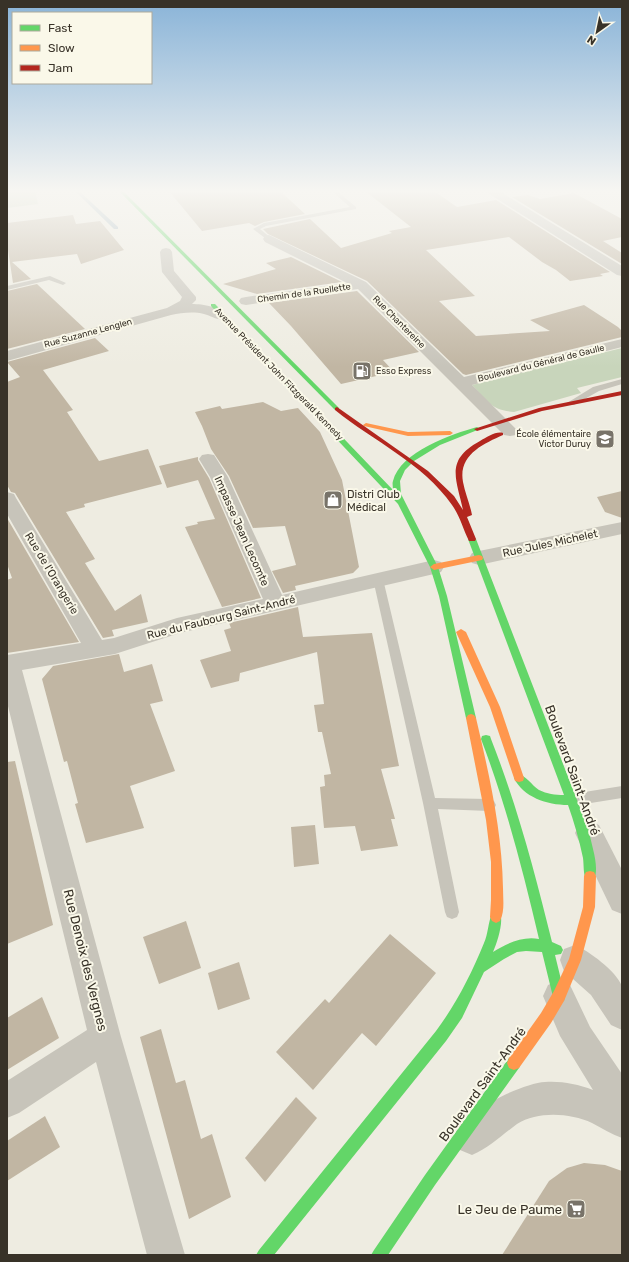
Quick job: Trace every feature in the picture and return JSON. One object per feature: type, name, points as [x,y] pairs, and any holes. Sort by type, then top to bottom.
[{"type":"main road","points":[[163,250],[176,263]]},
{"type":"main road","name":"Avenue Président John Fitzgerald Kennedy","points":[[174,250],[302,377],[348,419],[408,461]]},
{"type":"main road","name":"Avenue Président John Fitzgerald Kennedy","points":[[209,300],[221,316],[355,452],[402,504]]},
{"type":"main road","points":[[471,536],[468,513],[459,480],[460,464],[463,457],[475,446],[509,427],[570,403],[622,393]]},
{"type":"main road","points":[[589,409],[622,401]]},
{"type":"main road","points":[[348,419],[377,429],[404,434],[429,434],[509,427]]},
{"type":"main road","points":[[264,1255],[441,1036],[457,1013],[481,967],[494,930],[498,890],[497,855],[489,805],[466,692],[443,596],[434,567],[395,487],[398,473],[408,461],[432,446],[473,430]]},
{"type":"main road","name":"Boulevard Saint-André","points":[[379,1255],[430,1180],[546,1018],[559,996],[569,956],[589,907],[590,883],[588,849],[572,800],[464,519],[452,499],[408,461]]},
{"type":"main road","points":[[434,567],[479,558]]},
{"type":"main road","points":[[443,596],[485,683],[519,779],[525,787],[535,795],[545,799],[558,802],[572,800]]},
{"type":"main road","points":[[466,692],[500,774],[531,880],[545,944],[559,996]]},
{"type":"main road","points":[[481,967],[497,954],[523,943],[545,944],[569,956]]},
{"type":"street","name":"Rue Suzanne Lenglen","points":[[163,250],[168,272],[189,297],[189,300],[185,304],[170,311]]},
{"type":"street","name":"Rue Chantereine","points":[[292,250],[361,285],[460,383],[509,427]]},
{"type":"street","points":[[587,250],[622,272]]},
{"type":"street","name":"Chemin de la Ruellette","points":[[246,301],[361,285]]},
{"type":"street","name":"Rue Suzanne Lenglen","points":[[7,356],[170,311],[196,308],[209,310],[221,316]]},
{"type":"street","name":"Boulevard du Général de Gaulle","points":[[460,383],[622,343]]},
{"type":"street","name":"Impasse Jean Lecomte","points":[[208,459],[219,477],[275,603]]},
{"type":"street","name":"Rue de l'Orangerie","points":[[7,498],[96,649]]},
{"type":"street","name":"Rue Jules Michelet","points":[[479,558],[622,528]]},
{"type":"street","name":"Rue du Faubourg Saint-André","points":[[8,664],[128,642],[177,626],[434,567]]},
{"type":"street","name":"Rue Denoix des Vergnes","points":[[8,664],[105,1037],[166,1255]]},
{"type":"street","points":[[572,800],[622,900]]},
{"type":"street","points":[[569,956],[602,984],[622,1014]]},
{"type":"street","points":[[559,996],[575,1032],[622,1103]]},
{"type":"street","points":[[7,1101],[105,1037]]},
{"type":"street","points":[[430,1180],[478,1132],[510,1109],[525,1102],[540,1098],[571,1100],[597,1108],[622,1121]]},
{"type":"lane","points":[[7,288],[50,278],[63,283]]},
{"type":"lane","points":[[570,403],[596,389],[622,381]]},
{"type":"lane","points":[[378,579],[430,803],[452,912]]},
{"type":"lane","points":[[572,800],[622,792]]},
{"type":"lane","points":[[430,803],[489,805]]},
{"type":"green space","points":[[622,348],[622,377],[577,388],[581,393],[514,412],[500,409],[490,404],[472,385]]},
{"type":"building","points":[[8,250],[124,250],[81,264],[77,254],[12,262],[31,279],[13,283]]},
{"type":"building","points":[[301,250],[427,250],[475,296],[439,301],[476,336],[550,331],[530,320],[584,305],[618,327],[622,331],[622,337],[466,375],[463,374],[367,281]]},
{"type":"building","points":[[526,250],[575,250],[610,272],[600,274],[603,276],[570,281],[556,270]]},
{"type":"building","points":[[599,250],[617,250],[622,253],[622,264]]},
{"type":"building","points":[[291,257],[342,282],[257,294],[223,284],[276,269],[266,263]]},
{"type":"building","points":[[37,284],[85,329],[7,349],[7,291]]},
{"type":"building","points":[[357,291],[419,352],[383,360],[394,372],[341,384],[269,303]]},
{"type":"building","points":[[95,338],[109,351],[43,370],[73,410],[67,412],[99,461],[148,449],[162,484],[84,504],[85,507],[66,512],[95,559],[85,563],[115,611],[141,594],[148,622],[112,630],[114,636],[103,638],[15,493],[11,492],[7,485],[7,382],[20,377],[7,362]]},
{"type":"building","points":[[263,402],[281,411],[298,408],[320,432],[342,480],[359,567],[353,573],[295,586],[296,590],[283,593],[272,571],[296,565],[285,526],[253,528],[229,476],[211,449],[195,412],[220,406],[222,409]]},
{"type":"building","points":[[198,457],[198,460],[209,478],[261,598],[222,607],[185,527],[198,524],[197,522],[215,519],[198,480],[167,488],[159,466]]},
{"type":"building","points":[[622,491],[622,518],[605,512],[597,497]]},
{"type":"building","points":[[7,518],[79,642],[7,653],[7,580],[12,578],[7,564]]},
{"type":"building","points":[[298,607],[303,637],[372,633],[399,766],[381,769],[395,819],[391,819],[398,846],[361,851],[355,826],[324,828],[320,787],[325,786],[324,775],[331,774],[322,732],[318,732],[314,705],[324,704],[317,652],[240,673],[239,681],[211,688],[200,660],[231,651],[224,630],[231,628],[229,623]]},
{"type":"building","points":[[119,654],[124,672],[152,664],[163,701],[150,704],[175,771],[130,786],[144,828],[86,843],[75,804],[78,803],[67,761],[64,762],[42,679],[53,666]]},
{"type":"building","points":[[15,761],[53,925],[7,944],[7,762]]},
{"type":"building","points":[[315,825],[319,864],[294,867],[291,827]]},
{"type":"building","points":[[186,921],[201,968],[159,984],[143,937]]},
{"type":"building","points":[[390,934],[436,973],[376,1046],[362,1033],[313,1090],[276,1052],[325,999],[329,1003]]},
{"type":"building","points":[[239,962],[250,999],[218,1010],[208,973]]},
{"type":"building","points":[[42,997],[59,1038],[7,1070],[7,1018]]},
{"type":"building","points":[[161,1029],[176,1083],[185,1080],[201,1139],[212,1134],[231,1197],[189,1219],[140,1037]]},
{"type":"building","points":[[296,1097],[317,1118],[265,1182],[245,1158]]},
{"type":"building","points":[[45,1116],[60,1147],[7,1181],[7,1141]]},
{"type":"building","name":"Le Jeu de Paume","points":[[584,1163],[605,1165],[622,1171],[622,1255],[502,1255],[549,1181],[567,1168]]},
{"type":"traffic: fast","points":[[179,250],[337,409]]},
{"type":"traffic: fast","points":[[213,305],[400,502]]},
{"type":"traffic: fast","points":[[471,718],[443,596],[434,567],[397,494],[396,481],[402,470],[411,460],[424,451],[452,438],[477,429]]},
{"type":"traffic: fast","points":[[472,539],[583,831],[590,865],[590,876]]},
{"type":"traffic: fast","points":[[486,739],[509,802],[535,898],[559,996]]},
{"type":"traffic: fast","points":[[519,778],[529,789],[542,796],[557,800],[572,800]]},
{"type":"traffic: fast","points":[[264,1255],[441,1036],[457,1013],[469,991],[491,942],[496,917]]},
{"type":"traffic: fast","points":[[481,967],[499,954],[517,946],[535,944],[557,950]]},
{"type":"traffic: fast","points":[[379,1255],[430,1180],[514,1063]]},
{"type":"traffic: slow","points":[[366,425],[408,434],[450,433]]},
{"type":"traffic: slow","points":[[434,567],[479,558]]},
{"type":"traffic: slow","points":[[461,632],[495,707],[519,778]]},
{"type":"traffic: slow","points":[[471,718],[495,841],[497,883],[496,917]]},
{"type":"traffic: slow","points":[[514,1063],[546,1018],[559,996],[575,960],[589,907],[590,876]]},
{"type":"traffic: jam","points":[[477,429],[541,409],[622,393]]},
{"type":"traffic: jam","points":[[337,409],[366,431],[426,472],[451,498],[458,508],[472,539]]},
{"type":"traffic: jam","points":[[468,515],[459,481],[460,463],[470,450],[477,445],[501,434]]},
{"type":"place","name":"Esso Express","points":[[362,371]]},
{"type":"place","name":"École élémentaire Victor Duruy","points":[[605,439]]},
{"type":"place","name":"Distri Club Médical","points":[[333,500]]},
{"type":"place","name":"Le Jeu de Paume","points":[[576,1209]]}]
